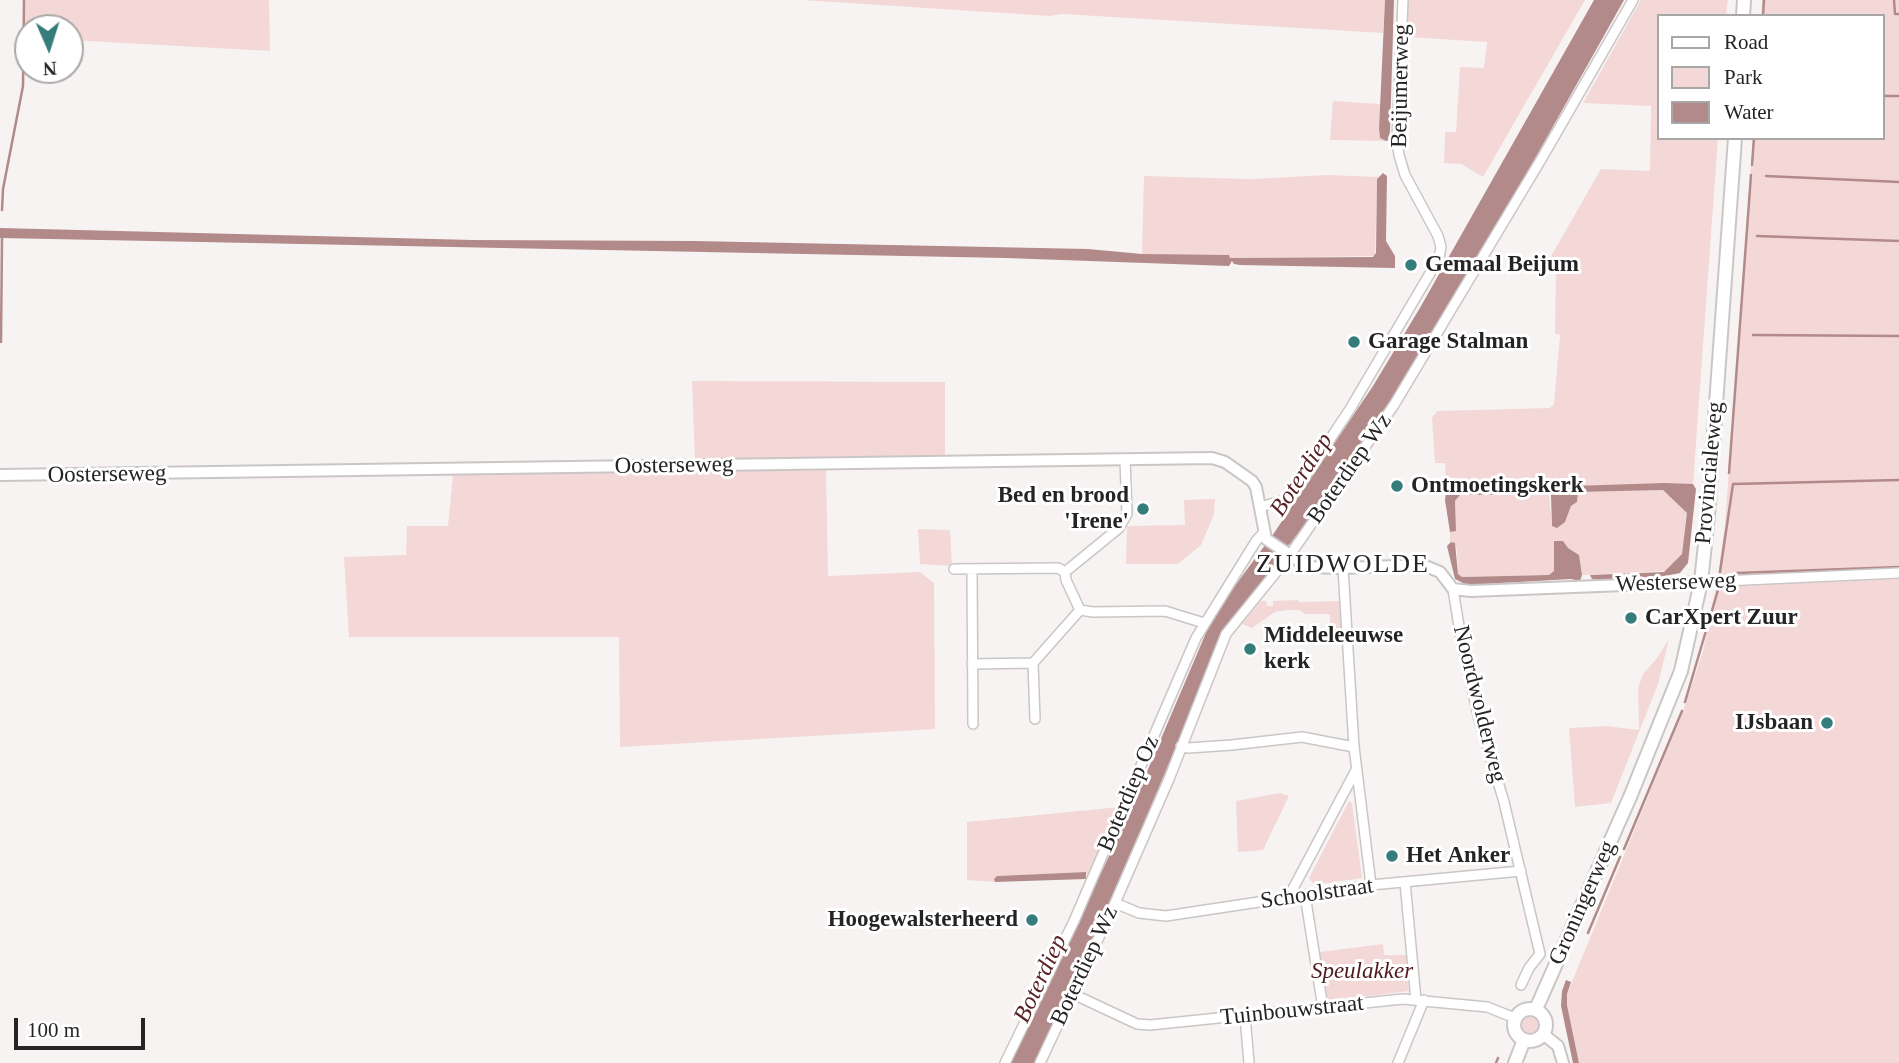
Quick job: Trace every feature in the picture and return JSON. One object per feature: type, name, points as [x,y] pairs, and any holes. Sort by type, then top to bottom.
[{"type":"main road","name":"Provincialeweg","points":[[1630,797],[1681,671],[1701,582],[1735,140]]},
{"type":"main road","name":"Groningerweg","points":[[1536,1009],[1630,797]]},
{"type":"main road","points":[[1526,1009],[1536,1009],[1545,1017],[1544,1034],[1535,1040],[1524,1040],[1515,1031],[1515,1018],[1526,1009]]},
{"type":"main road","points":[[1515,1063],[1524,1040]]},
{"type":"street","name":"Beijumerweg","points":[[1261,507],[1288,499],[1295,492],[1350,409],[1436,266],[1441,247],[1435,228],[1405,175],[1397,140],[1403,0]]},
{"type":"street","name":"Boterdiep Wz","points":[[1040,1063],[1115,904],[1226,634],[1280,566],[1394,405],[1576,101],[1633,0]]},
{"type":"street","name":"Oosterseweg","points":[[0,475],[1212,458],[1225,462],[1252,481],[1261,507],[1265,536]]},
{"type":"street","points":[[1065,572],[1119,528],[1127,514],[1125,459]]},
{"type":"street","points":[[1265,536],[1308,567],[1423,565],[1440,572],[1453,589]]},
{"type":"street","name":"Boterdiep Oz","points":[[1006,1063],[1079,910],[1204,622],[1256,541],[1265,536]]},
{"type":"street","points":[[954,569],[1058,568],[1065,572]]},
{"type":"street","points":[[1343,568],[1356,770],[1371,885]]},
{"type":"street","points":[[972,570],[972,724]]},
{"type":"street","points":[[1065,572],[1080,610]]},
{"type":"street","name":"Westerseweg","points":[[1453,589],[1471,592],[1899,573]]},
{"type":"street","name":"Noordwolderweg","points":[[1453,589],[1478,715],[1504,802],[1540,954],[1521,985]]},
{"type":"street","points":[[1080,610],[1165,611],[1204,622]]},
{"type":"street","points":[[1035,719],[1033,663],[1080,610]]},
{"type":"street","points":[[972,664],[1033,663]]},
{"type":"street","points":[[1181,746],[1221,746],[1302,737],[1354,747]]},
{"type":"street","points":[[1288,898],[1356,770]]},
{"type":"street","name":"Schoolstraat","points":[[1115,904],[1139,913],[1166,916],[1371,885],[1521,871]]},
{"type":"street","points":[[1398,1063],[1420,1000],[1405,882]]},
{"type":"street","points":[[1305,895],[1323,1008]]},
{"type":"street","name":"Tuinbouwstraat","points":[[1073,994],[1138,1024],[1150,1025],[1403,999],[1487,1007],[1515,1018]]},
{"type":"street","points":[[1245,1016],[1249,1063]]},
{"type":"street","points":[[1544,1034],[1558,1046],[1563,1063]]},
{"type":"green space","points":[[23,0],[269,0],[270,51],[84,41],[84,14],[23,14]]},
{"type":"green space","points":[[802,0],[1385,0],[1383,33]]},
{"type":"green space","points":[[1408,0],[1585,0],[1483,177],[1461,164],[1444,163],[1445,132],[1456,132],[1460,67],[1484,68],[1487,42],[1407,37]]},
{"type":"green space","points":[[1641,0],[1728,0],[1726,14],[1658,14],[1658,140],[1718,140],[1693,484],[1446,492],[1445,463],[1435,463],[1432,418],[1437,411],[1550,408],[1554,404],[1560,335],[1555,334],[1556,266],[1551,265],[1550,258],[1601,169],[1650,171],[1651,106],[1583,103]]},
{"type":"green space","points":[[1762,0],[1899,0],[1899,570],[1733,577],[1718,575],[1725,524],[1753,140],[1885,140],[1885,14],[1761,14]]},
{"type":"green space","points":[[1333,101],[1380,104],[1380,138],[1386,141],[1330,140]]},
{"type":"green space","points":[[1328,175],[1379,177],[1375,256],[1230,258],[1142,254],[1144,176],[1250,179]]},
{"type":"green space","points":[[692,381],[945,382],[945,457],[695,461]]},
{"type":"green space","points":[[826,470],[828,576],[920,572],[934,583],[935,729],[620,747],[619,637],[349,637],[344,557],[406,555],[407,526],[448,526],[453,475]]},
{"type":"green space","points":[[1663,490],[1688,513],[1682,554],[1666,571],[1582,575],[1579,555],[1568,548],[1553,574],[1549,575],[1462,577],[1458,574],[1457,551],[1455,543],[1450,542],[1450,532],[1456,531],[1455,501],[1460,495],[1549,494],[1552,526],[1567,517],[1571,506],[1577,502],[1578,492]]},
{"type":"green space","points":[[1215,499],[1214,514],[1201,545],[1178,564],[1126,564],[1127,526],[1185,525],[1184,500]]},
{"type":"green space","points":[[918,529],[950,530],[952,566],[920,564]]},
{"type":"green space","points":[[1899,579],[1899,1063],[1579,1063],[1567,994],[1682,714],[1703,651],[1716,587]]},
{"type":"green space","points":[[1261,601],[1266,601],[1267,606],[1273,606],[1273,601],[1339,601],[1342,641],[1281,645],[1281,636],[1330,631],[1330,615],[1326,614],[1305,614],[1299,610],[1287,610],[1275,612],[1252,628],[1242,624]]},
{"type":"green space","points":[[1669,639],[1658,684],[1611,803],[1575,807],[1569,728],[1605,726],[1639,730],[1638,688],[1643,674]]},
{"type":"green space","points":[[1280,793],[1289,796],[1263,850],[1238,852],[1236,801]]},
{"type":"green space","points":[[1349,801],[1352,803],[1362,878],[1314,885],[1309,878]]},
{"type":"green space","points":[[1120,807],[1090,876],[1085,872],[997,876],[995,882],[967,880],[967,822]]},
{"type":"green space","name":"Speulakker","points":[[1383,944],[1384,955],[1406,955],[1409,991],[1327,1001],[1320,952]]},
{"type":"green space","points":[[1530,1015],[1538,1018],[1541,1026],[1538,1034],[1530,1037],[1522,1034],[1519,1026],[1522,1018]]},
{"type":"water","points":[[1385,0],[1394,0],[1390,130],[1389,140],[1386,141],[1380,138],[1379,129]]},
{"type":"water","points":[[1594,0],[1624,0],[1519,187],[1361,449],[1290,544],[1279,553],[1279,559],[1234,619],[1193,706],[1120,880],[1036,1063],[1011,1063],[1129,814],[1214,614],[1274,533],[1373,386]]},
{"type":"water","points":[[1383,173],[1387,176],[1386,241],[1395,256],[1395,268],[1240,265],[1232,261],[1229,266],[1006,258],[0,238],[0,228],[473,240],[694,241],[1088,249],[1142,254],[1229,255],[1230,258],[1373,257],[1376,253],[1377,179]]},
{"type":"water","points":[[1693,484],[1696,489],[1688,563],[1680,573],[1655,578],[1601,580],[1592,579],[1590,575],[1664,572],[1682,554],[1687,513],[1663,490],[1578,492],[1577,502],[1571,506],[1565,522],[1557,528],[1552,526],[1549,494],[1460,495],[1455,501],[1456,531],[1450,532],[1445,500],[1446,492],[1450,490]]},
{"type":"water","points":[[1554,541],[1563,541],[1579,555],[1582,575],[1580,581],[1571,579],[1467,585],[1455,579],[1447,546],[1451,542],[1455,543],[1458,574],[1462,577],[1549,575],[1554,571]]},
{"type":"water","points":[[1086,872],[1086,879],[995,882],[994,879],[997,876]]},
{"type":"water","points":[[1566,980],[1571,982],[1567,1005],[1579,1063],[1573,1063],[1561,1006]]},
{"type":"waterway","points":[[2,210],[3,189],[23,86],[24,0]]},
{"type":"waterway","points":[[1763,14],[1764,0]]},
{"type":"waterway","points":[[1894,0],[1895,14],[1899,14]]},
{"type":"waterway","points":[[1885,96],[1899,96]]},
{"type":"waterway","points":[[1752,165],[1754,140]]},
{"type":"waterway","points":[[1729,473],[1751,175]]},
{"type":"waterway","points":[[1766,176],[1899,182]]},
{"type":"waterway","points":[[1757,236],[1899,241]]},
{"type":"waterway","points":[[1,342],[2,238]]},
{"type":"waterway","points":[[1753,335],[1899,336]]},
{"type":"waterway","points":[[1720,572],[1733,484],[1899,480]]},
{"type":"waterway","points":[[1737,573],[1899,567]]},
{"type":"waterway","points":[[1685,702],[1718,590]]},
{"type":"waterway","points":[[1624,849],[1682,711]]},
{"type":"waterway","points":[[1588,933],[1620,857]]},
{"type":"waterway","points":[[1496,1063],[1498,1058]]},
{"type":"place","name":"Gemaal Beijum","points":[[1411,265]]},
{"type":"place","name":"Garage Stalman","points":[[1354,342]]},
{"type":"place","name":"Ontmoetingskerk","points":[[1397,486]]},
{"type":"place","name":"Bed en brood 'Irene'","points":[[1143,509]]},
{"type":"place","name":"CarXpert Zuur","points":[[1631,618]]},
{"type":"place","name":"Middeleeuwse kerk","points":[[1250,649]]},
{"type":"place","name":"IJsbaan","points":[[1827,723]]},
{"type":"place","name":"Het Anker","points":[[1392,856]]},
{"type":"place","name":"Hoogewalsterheerd","points":[[1032,920]]},
{"type":"district","name":"ZUIDWOLDE","points":[[1343,565]]},
{"type":"water label","name":"Boterdiep","points":[[1302,475]]},
{"type":"water label","name":"Boterdiep","points":[[1041,979]]}]
